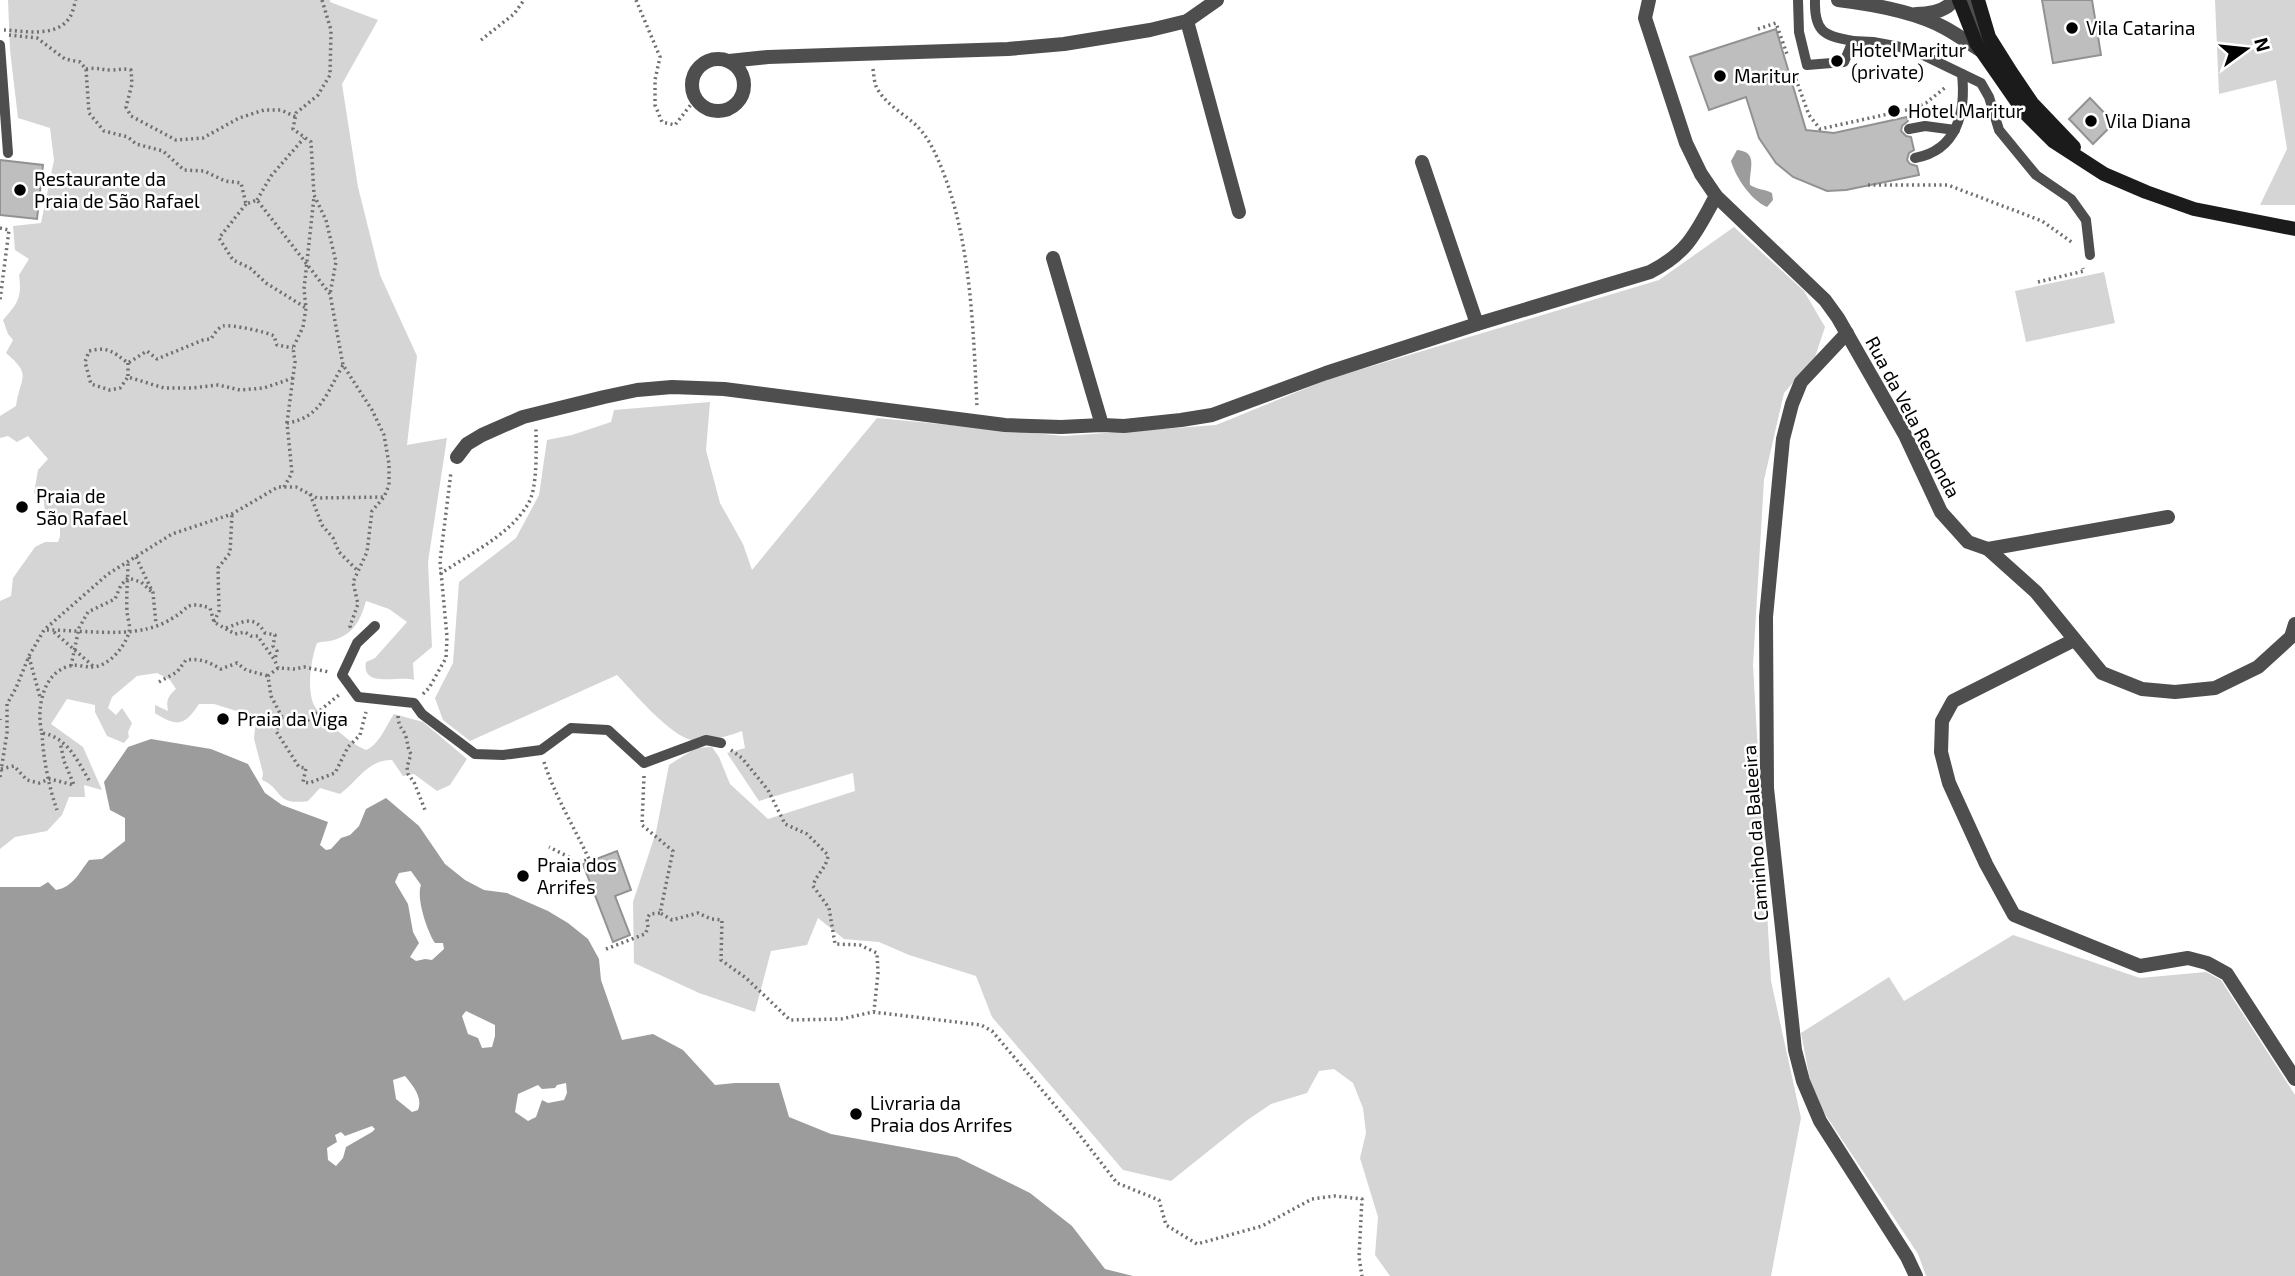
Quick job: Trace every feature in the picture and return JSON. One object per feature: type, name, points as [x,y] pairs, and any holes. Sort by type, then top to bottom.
[{"type":"street","points":[[729,61],[737,67],[744,84],[737,102],[730,108],[720,110],[702,105],[692,89],[692,80],[702,64],[720,59],[729,61],[1064,44],[1187,21],[1217,0]]},
{"type":"street","name":"Rua da Vela Redonda","points":[[1649,0],[1645,18],[1686,143],[1701,174],[1716,196],[1825,300],[1847,333],[1905,435],[1941,512],[1968,542],[1988,549],[2036,592],[2102,673],[2142,689],[2175,692],[2215,688],[2258,667],[2294,634]]},
{"type":"street","points":[[1838,0],[1907,14],[1944,27],[1983,53]]},
{"type":"street","points":[[1859,3],[1876,0]]},
{"type":"street","points":[[1907,14],[1931,14],[1956,0],[1976,43],[2024,112],[2053,141],[2104,174],[2193,209],[2295,229]]},
{"type":"street","points":[[1967,0],[1978,30],[1999,53]]},
{"type":"street","points":[[1978,0],[1989,37],[2032,103],[2054,128],[2104,174]]},
{"type":"street","points":[[1187,21],[1239,212]]},
{"type":"street","points":[[1422,162],[1477,324]]},
{"type":"street","points":[[457,457],[467,444],[482,435],[536,414],[637,390],[702,387],[1005,425],[1124,426],[1212,415],[1326,373],[1650,272],[1684,250],[1716,196]]},
{"type":"street","points":[[1053,258],[1102,425]]},
{"type":"street","name":"Caminho da Baleeira","points":[[1847,333],[1801,383],[1783,439],[1766,617],[1767,788],[1795,1050],[1803,1081],[1820,1121],[1908,1257],[1916,1276]]},
{"type":"street","points":[[1988,549],[2168,517]]},
{"type":"street","points":[[2074,640],[1953,701],[1942,721],[1941,752],[1948,783],[1986,864],[2014,915],[2140,966],[2188,958],[2207,963],[2227,974],[2295,1079]]},
{"type":"lane","points":[[1798,0],[1799,32],[1807,65],[1844,62],[1853,41]]},
{"type":"lane","points":[[1815,0],[1814,16],[1820,29],[1833,38],[1900,47],[1981,83],[1989,97],[1999,131],[2036,174],[2071,199],[2086,220],[2086,257]]},
{"type":"lane","points":[[0,45],[8,153]]},
{"type":"lane","points":[[1915,158],[1931,155],[1955,130],[1962,113],[1962,74]]},
{"type":"lane","points":[[1909,129],[1925,126],[1955,130]]},
{"type":"lane","points":[[375,626],[357,643],[342,675],[350,686],[358,696],[414,703],[422,714],[475,754],[503,755],[541,750],[571,728],[608,730],[644,763],[706,740],[721,743]]},
{"type":"path","points":[[0,32],[42,32],[60,28],[70,17],[76,0]]},
{"type":"path","points":[[284,487],[292,473],[287,423],[295,362],[293,348],[303,327],[306,308],[304,289],[314,195],[311,142],[293,129],[296,113],[318,95],[330,75],[331,30],[322,0]]},
{"type":"path","points":[[481,40],[514,14],[524,0]]},
{"type":"path","points":[[636,0],[660,57],[655,80],[655,105],[662,122],[675,125],[696,98]]},
{"type":"path","points":[[1758,29],[1776,23],[1809,115],[1820,130],[1898,113],[1926,103],[1962,74]]},
{"type":"path","points":[[0,32],[37,38],[65,59],[80,62],[86,69],[89,113],[104,131],[163,151],[184,170],[204,171],[225,181],[241,183],[246,204]]},
{"type":"path","points":[[871,54],[877,88],[895,109],[920,128],[934,152],[954,208],[973,320],[977,420]]},
{"type":"path","points":[[86,69],[98,67],[109,71],[123,68],[131,70],[132,84],[126,107],[131,116],[176,140],[203,138],[239,118],[264,110],[281,110],[296,117]]},
{"type":"path","points":[[305,137],[271,176],[257,200],[246,204],[219,238],[233,260],[250,268],[265,284],[306,308]]},
{"type":"path","points":[[1868,185],[1948,186],[2042,221],[2079,248]]},
{"type":"path","points":[[314,195],[326,220],[336,262],[330,294],[343,365],[372,410],[384,435],[389,474],[389,485],[384,497],[372,511],[367,552],[353,582],[358,604],[350,626],[357,643]]},
{"type":"path","points":[[257,200],[330,294]]},
{"type":"path","points":[[0,228],[9,230],[0,300]]},
{"type":"path","points":[[2038,282],[2084,271],[2086,257]]},
{"type":"path","points":[[128,363],[147,351],[157,359],[178,352],[211,339],[220,327],[232,325],[244,330],[265,331],[274,336],[277,345],[293,348]]},
{"type":"path","points":[[102,348],[128,363],[128,377],[120,388],[110,390],[92,384],[85,362],[89,351],[102,348]]},
{"type":"path","points":[[287,423],[301,421],[318,409],[343,365]]},
{"type":"path","points":[[128,377],[163,388],[218,385],[240,390],[264,388],[293,378]]},
{"type":"path","points":[[440,574],[506,529],[530,502],[536,465],[536,414]]},
{"type":"path","points":[[414,703],[429,688],[446,658],[447,636],[440,574],[450,475],[457,457]]},
{"type":"path","points":[[0,778],[7,733],[7,704],[29,656],[44,630],[108,574],[172,534],[232,514],[278,487],[296,487],[317,498],[384,497]]},
{"type":"path","points":[[309,492],[321,525],[333,538],[340,552],[358,571]]},
{"type":"path","points":[[214,621],[219,611],[218,568],[230,553],[232,514]]},
{"type":"path","points":[[136,557],[153,593],[156,625]]},
{"type":"path","points":[[57,810],[51,793],[38,721],[41,699],[56,673],[71,666],[105,665],[130,631],[127,611],[128,562]]},
{"type":"path","points":[[128,578],[141,582],[153,593]]},
{"type":"path","points":[[71,666],[79,631],[88,612],[114,599],[128,578]]},
{"type":"path","points":[[44,630],[147,629],[172,618],[186,606],[199,604],[210,608],[214,621],[235,634],[245,632],[258,636],[275,659]]},
{"type":"path","points":[[226,628],[251,621],[260,624],[265,633],[275,635],[273,646],[278,668]]},
{"type":"path","points":[[53,630],[93,667]]},
{"type":"path","points":[[29,656],[41,699]]},
{"type":"path","points":[[159,682],[177,672],[186,660],[196,659],[221,668],[237,663],[246,670],[268,676]]},
{"type":"path","points":[[268,676],[278,668],[304,667],[342,675]]},
{"type":"path","points":[[268,676],[271,696],[282,717]]},
{"type":"path","points":[[282,717],[307,721],[350,686]]},
{"type":"path","points":[[282,717],[276,731],[299,767],[306,768],[303,782],[309,783],[335,773],[348,747],[360,735],[370,698]]},
{"type":"path","points":[[398,716],[399,727],[406,735],[407,748],[411,754],[408,774],[425,810]]},
{"type":"path","points":[[0,720],[6,719]]},
{"type":"path","points":[[42,733],[54,735],[60,740],[89,780]]},
{"type":"path","points":[[1,769],[14,766],[27,780],[39,783],[50,779],[74,785],[64,761],[60,740]]},
{"type":"path","points":[[721,743],[742,758],[768,790],[785,824],[807,834],[828,855],[827,864],[815,878],[813,886],[829,908],[835,944],[860,945],[877,953],[878,973],[873,1012]]},
{"type":"path","points":[[541,750],[551,784],[589,859],[574,865],[569,857],[549,847]]},
{"type":"path","points":[[644,763],[642,825],[673,851],[660,913]]},
{"type":"path","points":[[606,949],[645,934],[650,914],[660,913],[672,919],[698,914],[722,920],[722,960],[746,978],[790,1020],[841,1019],[873,1012],[981,1025],[992,1031],[1117,1183],[1160,1200],[1166,1226],[1197,1244],[1262,1226],[1312,1199],[1335,1196],[1362,1199],[1359,1257],[1362,1276]]},
{"type":"shaded area","points":[[8,0],[330,0],[378,20],[342,84],[358,187],[380,275],[417,356],[407,445],[447,438],[428,562],[432,647],[413,663],[414,680],[369,676],[366,662],[375,658],[407,622],[389,609],[366,601],[352,630],[334,640],[317,643],[310,689],[313,703],[321,715],[344,736],[366,750],[378,740],[394,714],[423,722],[467,759],[450,785],[437,791],[414,774],[403,776],[392,760],[376,763],[340,794],[320,788],[308,801],[289,801],[262,780],[263,773],[254,739],[256,717],[214,704],[199,704],[185,720],[170,721],[155,713],[155,705],[168,711],[168,698],[176,689],[170,680],[157,673],[137,676],[112,697],[108,708],[116,715],[122,708],[132,723],[129,737],[124,743],[107,736],[95,712],[95,705],[67,699],[51,724],[83,747],[102,790],[84,785],[85,797],[69,797],[62,815],[47,831],[15,837],[0,849],[0,601],[11,596],[13,578],[35,547],[45,542],[58,542],[60,536],[60,526],[48,516],[44,501],[34,493],[38,470],[48,459],[28,436],[17,442],[8,436],[0,438],[0,416],[16,406],[23,377],[20,367],[6,353],[13,340],[3,320],[18,300],[19,275],[29,259],[15,250],[13,226],[41,223],[54,160],[50,128],[18,118],[10,50]]},
{"type":"shaded area","points":[[2215,0],[2295,0],[2295,205],[2260,205],[2287,149],[2276,80],[2219,94]]},
{"type":"shaded area","points":[[1737,150],[1744,151],[1751,158],[1750,185],[1772,193],[1773,200],[1767,207],[1750,194],[1736,174],[1731,161]]},
{"type":"shaded area","points":[[1734,227],[1804,291],[1825,327],[1815,357],[1784,393],[1764,480],[1753,665],[1771,981],[1801,1118],[1771,1276],[1390,1276],[1375,1255],[1378,1217],[1360,1158],[1366,1133],[1363,1108],[1353,1083],[1334,1069],[1319,1071],[1307,1093],[1271,1104],[1246,1121],[1171,1181],[1123,1170],[992,1017],[976,976],[909,955],[879,942],[844,939],[818,918],[807,945],[771,951],[755,1012],[699,993],[634,963],[633,902],[656,832],[669,765],[696,748],[712,747],[730,784],[768,819],[855,791],[853,773],[759,801],[727,753],[745,748],[742,731],[707,740],[688,739],[660,720],[617,675],[470,741],[443,720],[435,698],[453,663],[459,582],[516,538],[539,495],[547,440],[611,422],[614,410],[710,402],[706,450],[720,503],[743,544],[752,570],[877,418],[1064,436],[1216,425],[1329,379],[1659,280]]},
{"type":"shaded area","points":[[2104,272],[2115,323],[2026,342],[2015,291]]},
{"type":"shaded area","points":[[151,739],[211,749],[248,764],[265,793],[282,805],[328,822],[320,845],[326,850],[331,849],[341,838],[350,835],[359,826],[366,809],[386,798],[419,826],[445,864],[465,880],[484,890],[507,893],[548,911],[588,939],[599,959],[601,980],[622,1040],[653,1034],[683,1050],[715,1085],[779,1083],[789,1117],[831,1134],[957,1157],[1030,1193],[1072,1226],[1105,1269],[1133,1276],[0,1276],[0,887],[40,887],[48,882],[56,890],[62,888],[75,879],[89,860],[102,859],[125,841],[125,818],[110,810],[104,782],[128,747]],"holes":[[[411,871],[421,885],[421,906],[426,923],[435,943],[443,943],[444,949],[432,960],[416,961],[410,957],[419,943],[413,932],[408,904],[395,882],[399,873]],[[466,1011],[495,1025],[492,1047],[482,1048],[478,1038],[468,1034],[462,1016]],[[405,1076],[418,1096],[418,1110],[412,1112],[396,1099],[393,1080]],[[566,1083],[567,1093],[564,1100],[548,1103],[542,1100],[536,1117],[528,1121],[515,1112],[518,1094],[538,1085],[542,1089],[555,1088]],[[372,1126],[375,1129],[346,1147],[343,1158],[336,1166],[328,1160],[327,1148],[337,1142],[335,1135],[341,1132],[345,1136]]]},
{"type":"shaded area","points":[[2013,935],[2140,978],[2206,972],[2221,980],[2295,1095],[2295,1276],[1926,1276],[1918,1254],[1821,1108],[1810,1080],[1801,1033],[1889,977],[1904,1001]]},
{"type":"building","name":"Vila Catarina","points":[[2042,0],[2092,0],[2101,55],[2053,63]]},
{"type":"building","points":[[1776,29],[1806,130],[1834,133],[1907,117],[1908,121],[1901,131],[1911,137],[1914,150],[1909,153],[1907,160],[1917,166],[1919,175],[1846,190],[1827,191],[1793,177],[1776,163],[1759,138],[1746,97],[1709,110],[1690,57]]},
{"type":"building","name":"Vila Diana","points":[[2090,98],[2114,123],[2093,144],[2069,119]]},
{"type":"building","name":"Restaurante da Praia de São Rafael","points":[[0,160],[43,165],[37,219],[0,215]]},
{"type":"building","points":[[617,851],[631,890],[615,896],[630,935],[613,942],[583,864]]},
{"type":"place","name":"Vila Catarina","points":[[2072,28]]},
{"type":"place","name":"Hotel Maritur (private)","points":[[1837,61]]},
{"type":"place","name":"Maritur","points":[[1720,76]]},
{"type":"place","name":"Hotel Maritur","points":[[1894,111]]},
{"type":"place","name":"Vila Diana","points":[[2091,121]]},
{"type":"place","name":"Restaurante da Praia de São Rafael","points":[[20,190]]},
{"type":"place","name":"Praia de São Rafael","points":[[22,507]]},
{"type":"place","name":"Praia da Viga","points":[[223,719]]},
{"type":"place","name":"Praia dos Arrifes","points":[[523,876]]},
{"type":"place","name":"Livraria da Praia dos Arrifes","points":[[856,1114]]}]
